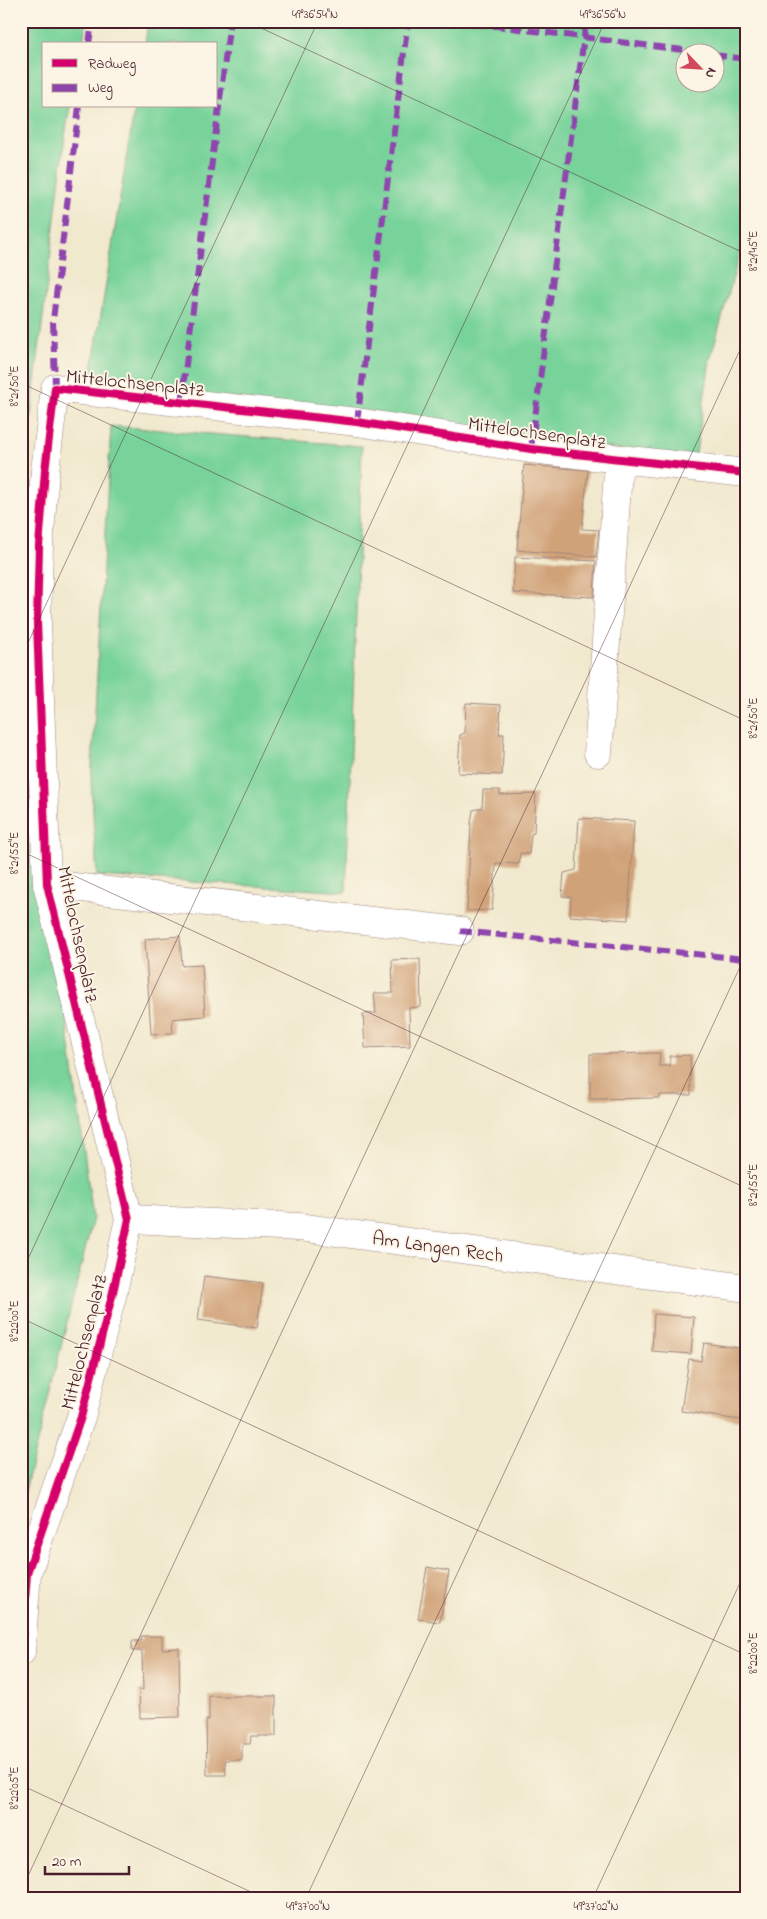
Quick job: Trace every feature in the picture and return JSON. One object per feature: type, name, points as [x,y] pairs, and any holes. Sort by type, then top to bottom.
[{"type":"street","name":"Mittelochsenplatz","points":[[21,1652],[27,1573],[81,1417],[113,1292],[129,1219],[48,884],[37,623],[39,546],[55,388],[357,422],[531,449],[746,473]]},
{"type":"street","points":[[598,753],[619,459]]},
{"type":"street","points":[[48,884],[460,930]]},
{"type":"street","name":"Am Langen Rech","points":[[129,1219],[299,1227],[746,1288]]},
{"type":"green space","points":[[21,21],[87,21],[82,42],[42,42],[42,108],[70,108],[21,497]]},
{"type":"green space","points":[[148,21],[746,21],[746,231],[710,360],[695,459],[90,382],[135,108],[218,108],[218,42],[145,42]]},
{"type":"green space","points":[[111,426],[362,446],[346,892],[97,876],[91,782]]},
{"type":"green space","points":[[21,683],[93,1218],[21,1507]]},
{"type":"building","points":[[524,465],[588,470],[582,529],[599,530],[596,557],[517,550]]},
{"type":"building","points":[[515,557],[596,561],[594,597],[513,593]]},
{"type":"building","points":[[466,703],[501,705],[499,734],[504,734],[502,775],[458,773],[460,735],[465,733]]},
{"type":"building","points":[[483,790],[500,790],[500,795],[536,794],[534,833],[531,834],[529,854],[520,853],[519,864],[496,863],[492,910],[467,911],[471,823],[473,810],[482,808]]},
{"type":"building","points":[[579,818],[634,821],[628,920],[570,916],[571,897],[562,896],[564,873],[576,870]]},
{"type":"building","points":[[180,936],[182,966],[202,965],[205,1016],[172,1019],[173,1033],[151,1034],[145,939]]},
{"type":"building","points":[[420,959],[421,1007],[409,1008],[410,1046],[365,1048],[363,1014],[376,1013],[374,993],[393,993],[392,960]]},
{"type":"building","points":[[660,1053],[659,1066],[670,1066],[670,1056],[690,1055],[691,1095],[660,1095],[660,1098],[590,1099],[590,1054]]},
{"type":"building","points":[[204,1276],[263,1283],[257,1328],[198,1320]]},
{"type":"building","points":[[654,1314],[694,1317],[691,1354],[652,1351]]},
{"type":"building","points":[[704,1343],[746,1349],[746,1421],[681,1411],[689,1359],[701,1361]]},
{"type":"building","points":[[427,1567],[449,1571],[440,1622],[418,1619]]},
{"type":"building","points":[[141,1636],[162,1636],[162,1649],[179,1648],[180,1717],[140,1718],[139,1690],[143,1690],[142,1651],[132,1651],[132,1641],[141,1641]]},
{"type":"building","points":[[209,1696],[276,1696],[276,1736],[251,1736],[250,1744],[242,1744],[242,1760],[225,1760],[226,1775],[207,1775],[206,1720],[209,1720]]},
{"type":"marked path","points":[[89,42],[92,21]]},
{"type":"marked path","points":[[181,403],[230,21]]},
{"type":"marked path","points":[[357,422],[408,21]]},
{"type":"marked path","points":[[457,21],[674,49]]},
{"type":"marked path","points":[[531,449],[586,21]]},
{"type":"marked path","points":[[724,56],[746,59]]},
{"type":"marked path","points":[[55,388],[53,320],[79,108]]},
{"type":"marked path","points":[[460,931],[746,959]]},
{"type":"cycle path","points":[[21,1652],[27,1573],[81,1417],[113,1292],[129,1219],[47,884],[37,623],[39,546],[45,471],[55,388],[357,422],[531,449],[746,473]]}]
